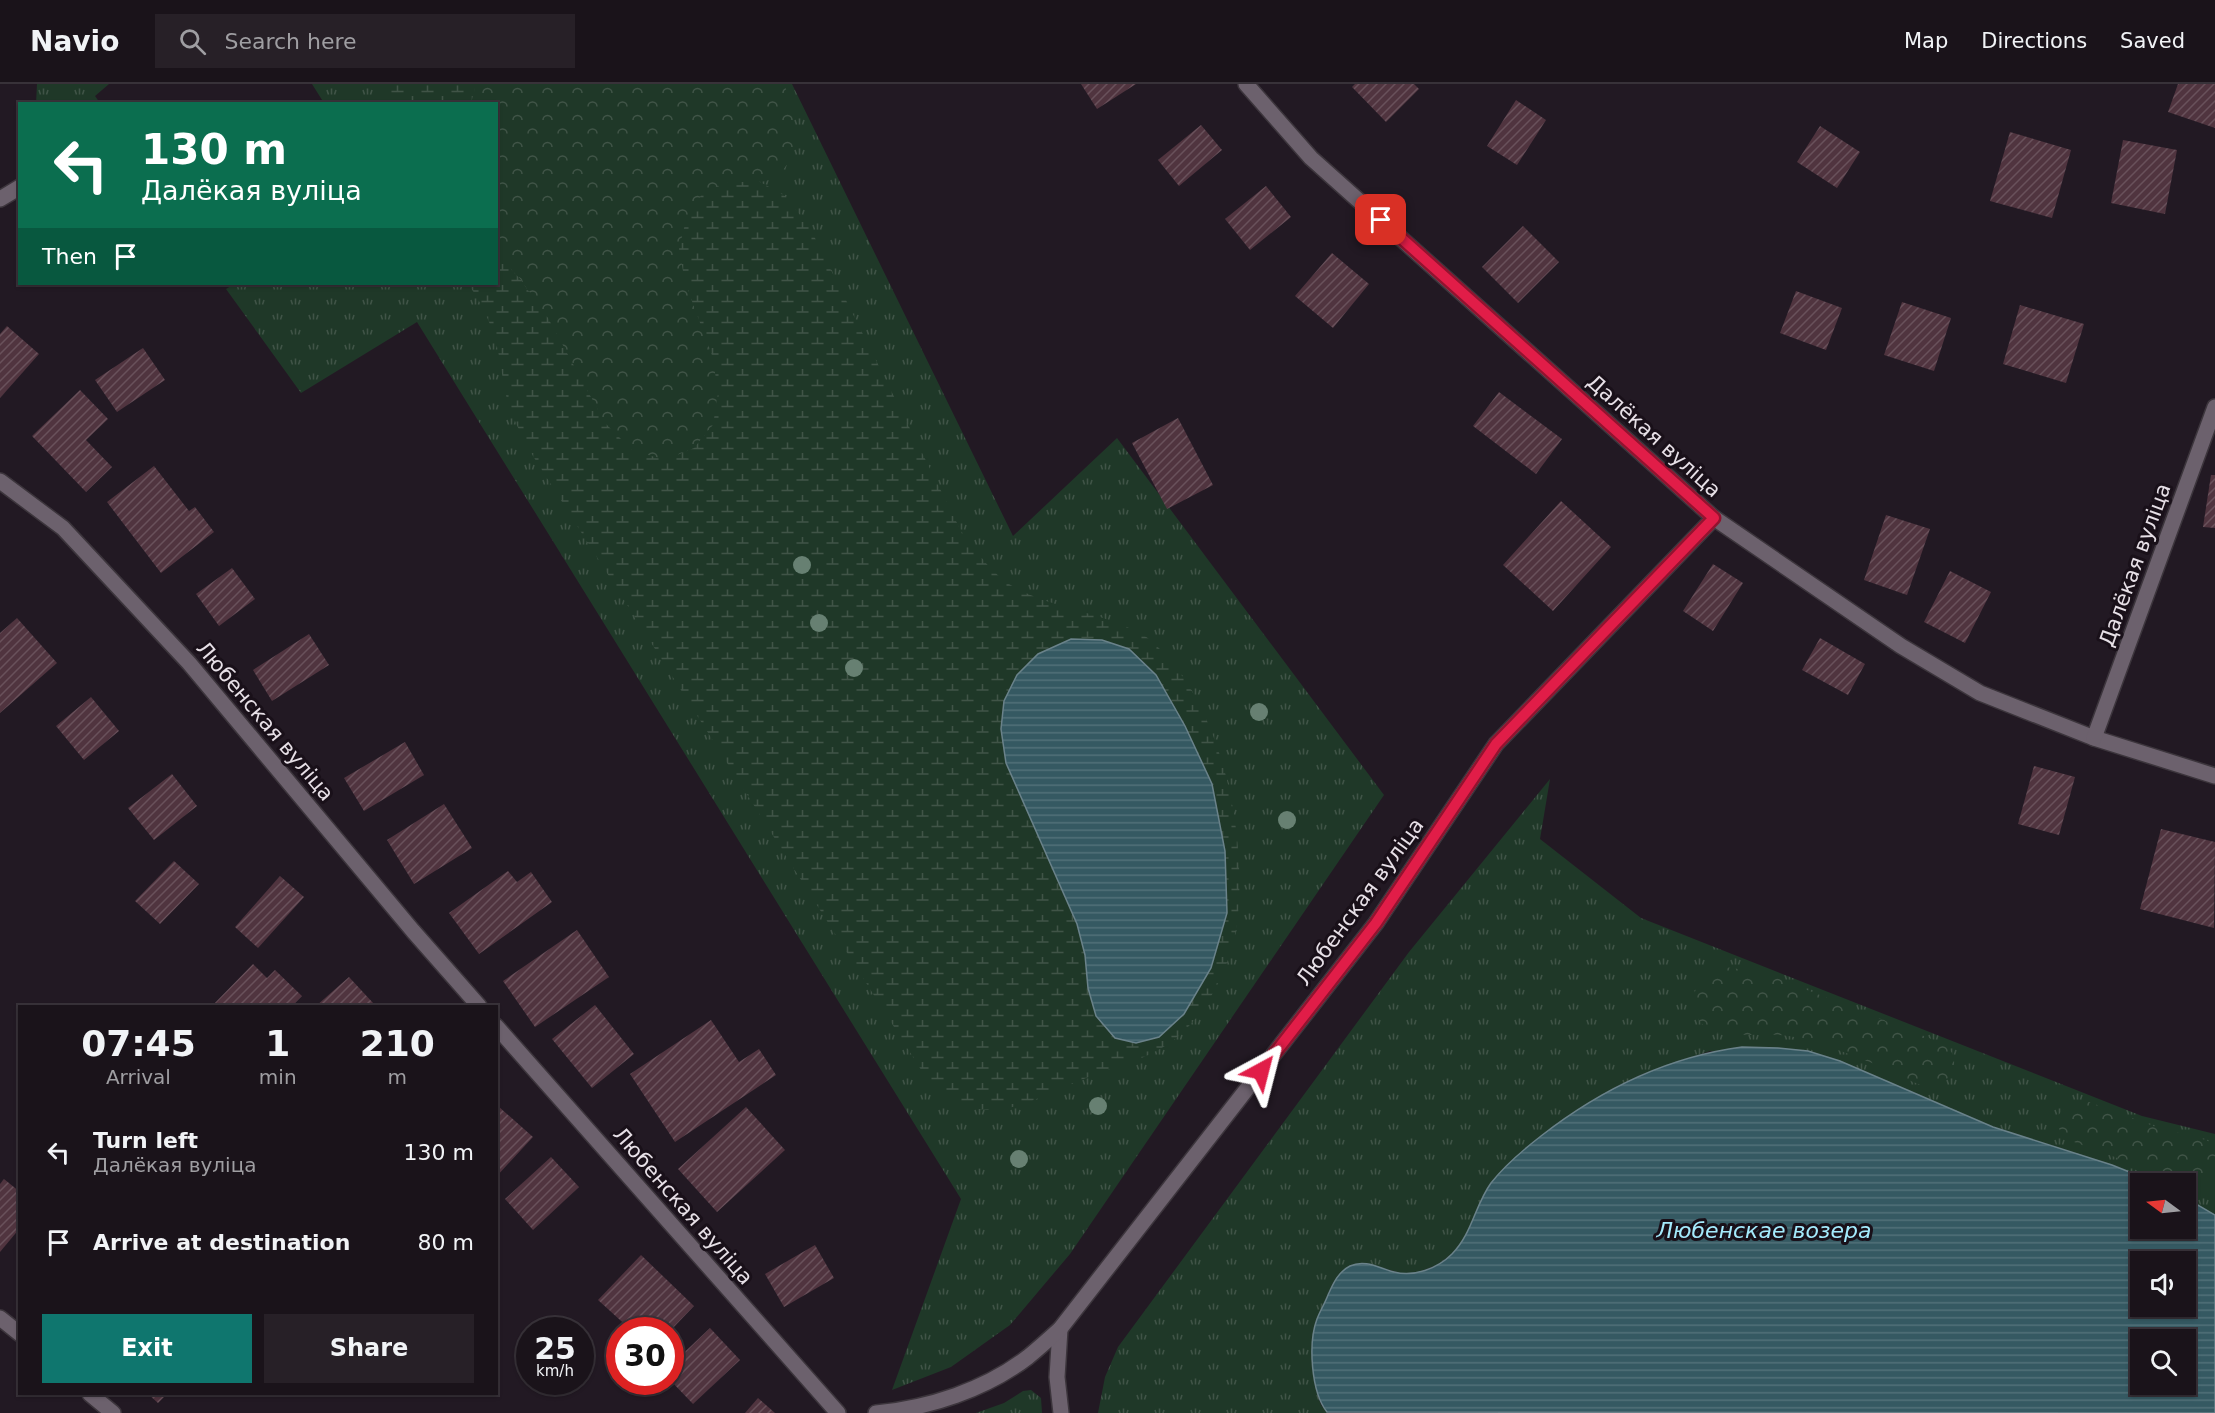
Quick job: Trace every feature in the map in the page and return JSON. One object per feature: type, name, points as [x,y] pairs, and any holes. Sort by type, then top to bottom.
[{"type":"street","name":"Далёкая вуліца","points":[[1246,84],[1311,158],[1714,518],[1901,646],[1980,693],[2094,738],[2215,776]]},
{"type":"street","points":[[0,199],[18,188]]},
{"type":"street","name":"Далёкая вуліца","points":[[2094,738],[2215,407]]},
{"type":"street","name":"Любенская вуліца","points":[[0,482],[63,528],[189,663],[413,931],[478,1005]]},
{"type":"street","name":"Любенская вуліца","points":[[876,1413],[930,1404],[975,1387],[1027,1358],[1060,1329],[1376,923],[1496,744],[1714,518]]},
{"type":"street","name":"Любенская вуліца","points":[[498,1028],[838,1413]]},
{"type":"street","points":[[0,1318],[18,1332]]},
{"type":"street","points":[[1060,1329],[1057,1377],[1061,1413]]},
{"type":"street","points":[[91,1395],[113,1413]]},
{"type":"green space","points":[[37,84],[109,84],[95,96],[99,102],[36,102]]},
{"type":"green space","points":[[312,84],[792,84],[1013,536],[1117,438],[1384,795],[1070,1254],[1010,1325],[951,1367],[892,1390],[961,1199],[417,322],[301,393],[226,289],[232,285],[498,285],[498,102],[323,102]]},
{"type":"green space","points":[[386,84],[476,84],[471,102],[384,102]]},
{"type":"green space","points":[[476,84],[784,84],[794,120],[790,158],[784,168],[770,180],[728,182],[685,282],[713,358],[718,393],[713,425],[694,448],[666,460],[633,451],[605,423],[548,318],[520,279],[498,255],[498,102],[472,102]]},
{"type":"green space","points":[[728,182],[760,182],[785,196],[810,228],[961,531],[992,569],[1006,582],[1027,594],[1115,622],[1147,637],[1174,664],[1194,695],[1210,729],[1223,766],[1232,804],[1237,842],[1238,914],[1228,961],[1215,990],[1187,1028],[1177,1038],[1154,1052],[1025,1104],[1009,1108],[982,1109],[959,1103],[925,1076],[533,456],[511,412],[490,324],[469,285],[498,285],[498,255],[520,279],[548,318],[605,423],[633,451],[666,460],[694,448],[713,425],[718,393],[713,358],[685,282],[679,249],[686,220],[703,192]]},
{"type":"green space","points":[[1550,779],[1540,839],[1641,918],[2142,1116],[2215,1134],[2215,1215],[2196,1204],[2196,1173],[2132,1173],[1993,1127],[1908,1090],[1710,1051],[1643,1074],[1614,1088],[1555,1125],[1506,1166],[1491,1183],[1463,1240],[1452,1254],[1437,1265],[1419,1272],[1404,1274],[1368,1264],[1358,1264],[1333,1283],[1316,1321],[1313,1348],[1317,1393],[1321,1405],[1328,1413],[1098,1413],[1105,1377],[1118,1347],[1409,952]]},
{"type":"green space","points":[[1725,967],[1764,973],[1934,1040],[1952,1053],[1954,1064],[1951,1075],[1943,1083],[1926,1086],[1885,1068],[1805,1039],[1780,1035],[1735,1035],[1712,1031],[1697,1017],[1694,1008],[1695,991],[1709,975]]},
{"type":"green space","points":[[2075,1102],[2089,1102],[2156,1127],[2206,1140],[2215,1145],[2215,1178],[2196,1182],[2196,1173],[2158,1173],[2066,1139],[2057,1122],[2060,1114]]},
{"type":"green space","points":[[1031,1390],[1041,1398],[1042,1413],[976,1413],[1004,1403],[1023,1391]]},
{"type":"water","points":[[1071,639],[1102,640],[1129,649],[1156,675],[1185,726],[1212,784],[1225,851],[1227,913],[1211,968],[1184,1014],[1159,1037],[1136,1043],[1115,1038],[1096,1016],[1088,988],[1085,955],[1077,924],[1006,763],[1001,729],[1004,701],[1017,675],[1038,654]]},
{"type":"water","name":"Любенскае возера","points":[[1742,1047],[1808,1051],[1840,1061],[1993,1127],[2132,1173],[2130,1173],[2130,1239],[2196,1239],[2196,1204],[2215,1215],[2215,1413],[1327,1412],[1314,1380],[1312,1354],[1314,1329],[1334,1283],[1342,1272],[1350,1266],[1361,1263],[1402,1273],[1417,1272],[1439,1264],[1459,1246],[1491,1183],[1514,1158],[1564,1119],[1611,1090],[1661,1067]]},
{"type":"building","points":[[1081,84],[1136,84],[1097,109]]},
{"type":"building","points":[[1355,84],[1414,84],[1419,89],[1386,122],[1352,87]]},
{"type":"building","points":[[2178,84],[2215,84],[2215,128],[2168,112]]},
{"type":"building","points":[[1516,100],[1546,120],[1517,165],[1487,146]]},
{"type":"building","points":[[1201,125],[1222,150],[1179,186],[1158,160]]},
{"type":"building","points":[[1820,126],[1860,152],[1837,188],[1797,162]]},
{"type":"building","points":[[2010,132],[2071,150],[2052,218],[1990,201]]},
{"type":"building","points":[[2123,140],[2177,150],[2165,214],[2111,203]]},
{"type":"building","points":[[1266,186],[1291,217],[1250,250],[1225,219]]},
{"type":"building","points":[[1523,226],[1559,262],[1518,303],[1482,267]]},
{"type":"building","points":[[1332,253],[1369,284],[1333,328],[1295,296]]},
{"type":"building","points":[[1796,291],[1842,308],[1826,350],[1780,333]]},
{"type":"building","points":[[1902,302],[1951,318],[1934,371],[1884,355]]},
{"type":"building","points":[[2020,305],[2084,324],[2066,383],[2003,364]]},
{"type":"building","points":[[7,326],[39,354],[0,398],[0,334]]},
{"type":"building","points":[[143,348],[165,380],[117,412],[95,380]]},
{"type":"building","points":[[80,390],[108,419],[86,440],[112,467],[86,492],[32,436]]},
{"type":"building","points":[[1499,392],[1562,439],[1536,474],[1473,426]]},
{"type":"building","points":[[1178,418],[1213,485],[1167,509],[1132,443]]},
{"type":"building","points":[[154,466],[189,511],[195,507],[214,532],[161,573],[107,502]]},
{"type":"building","points":[[2211,475],[2215,475],[2215,528],[2203,527]]},
{"type":"building","points":[[1561,501],[1611,547],[1553,611],[1503,565]]},
{"type":"building","points":[[1886,515],[1930,529],[1907,595],[1864,580]]},
{"type":"building","points":[[1713,564],[1743,583],[1713,631],[1683,611]]},
{"type":"building","points":[[232,568],[255,599],[219,626],[196,594]]},
{"type":"building","points":[[1950,571],[1991,592],[1965,643],[1924,622]]},
{"type":"building","points":[[17,618],[57,663],[0,713],[0,633]]},
{"type":"building","points":[[309,634],[329,665],[272,701],[253,670]]},
{"type":"building","points":[[1820,638],[1865,664],[1848,695],[1802,670]]},
{"type":"building","points":[[91,697],[119,731],[84,760],[56,726]]},
{"type":"building","points":[[405,742],[424,775],[364,811],[344,778]]},
{"type":"building","points":[[2034,766],[2075,777],[2059,835],[2018,824]]},
{"type":"building","points":[[172,774],[197,806],[154,840],[128,808]]},
{"type":"building","points":[[444,804],[472,848],[414,884],[387,840]]},
{"type":"building","points":[[2161,829],[2215,842],[2214,928],[2140,909]]},
{"type":"building","points":[[174,861],[199,884],[160,924],[135,901]]},
{"type":"building","points":[[508,871],[517,882],[531,872],[552,902],[479,954],[449,913]]},
{"type":"building","points":[[280,876],[304,897],[258,948],[235,927]]},
{"type":"building","points":[[577,930],[609,977],[535,1027],[503,981]]},
{"type":"building","points":[[253,964],[267,978],[275,970],[302,996],[293,1005],[213,1005]]},
{"type":"building","points":[[349,977],[374,1004],[372,1005],[317,1005]]},
{"type":"building","points":[[595,1005],[634,1054],[592,1088],[552,1039]]},
{"type":"building","points":[[711,1020],[739,1062],[759,1049],[776,1075],[675,1142],[630,1074]]},
{"type":"building","points":[[498,1106],[533,1137],[498,1175]]},
{"type":"building","points":[[746,1107],[785,1150],[717,1212],[678,1169]]},
{"type":"building","points":[[551,1157],[579,1187],[533,1230],[505,1199]]},
{"type":"building","points":[[4,1179],[18,1190],[18,1230],[0,1252],[0,1184]]},
{"type":"building","points":[[815,1245],[834,1278],[784,1307],[765,1274]]},
{"type":"building","points":[[641,1255],[694,1306],[683,1317],[617,1317],[598,1300]]},
{"type":"building","points":[[710,1328],[740,1360],[693,1404],[684,1395],[684,1353]]},
{"type":"building","points":[[149,1395],[166,1395],[158,1403]]},
{"type":"building","points":[[758,1398],[775,1413],[745,1413]]},
{"type":"route","points":[[1261,1071],[1376,923],[1496,744],[1714,518],[1381,220]]}]
